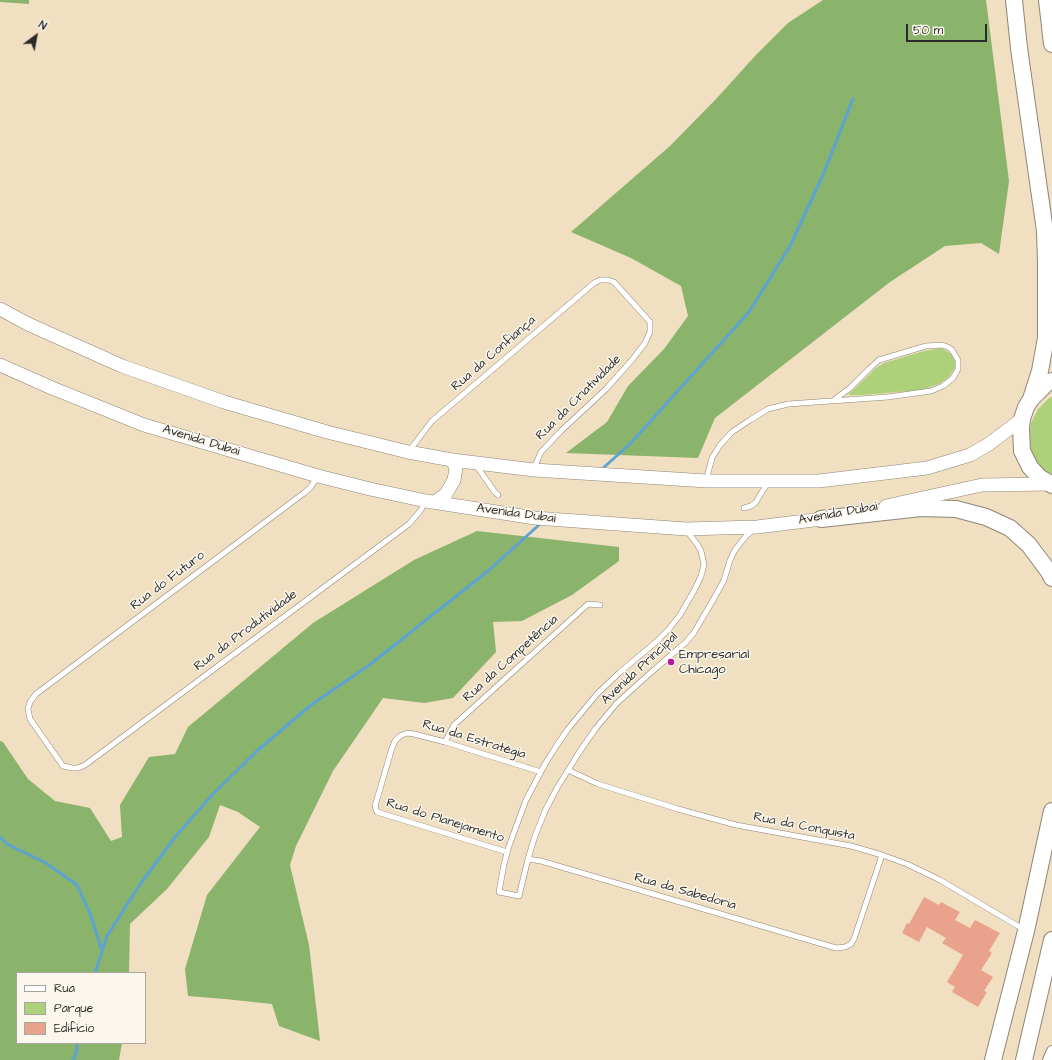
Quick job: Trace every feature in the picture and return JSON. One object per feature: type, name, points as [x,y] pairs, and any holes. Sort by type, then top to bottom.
[{"type":"main road","points":[[1014,0],[1019,48],[1045,231],[1046,338],[1040,371],[1031,399]]},
{"type":"main road","points":[[1047,0],[1052,44]]},
{"type":"main road","points":[[1051,485],[1039,477],[1030,467],[1022,451],[1021,428],[1026,407],[1031,399],[1047,383],[1052,381]]},
{"type":"main road","points":[[821,519],[921,508],[956,509],[986,517],[1010,528],[1029,545],[1052,578]]},
{"type":"main road","points":[[993,1060],[1026,931],[1052,811]]},
{"type":"main road","points":[[1024,1060],[1052,940]]},
{"type":"street","points":[[0,309],[28,324],[122,366],[224,402],[327,432],[408,452],[452,460],[534,470],[707,481],[819,481],[927,468],[970,455],[990,444],[1022,419]]},
{"type":"street","name":"Avenida Dubai","points":[[0,365],[52,388],[144,424],[318,476],[370,489],[430,501],[535,518],[686,529],[757,527],[821,519],[982,485],[1051,485]]},
{"type":"street","points":[[430,501],[446,494],[454,480],[456,468],[452,460]]},
{"type":"street","points":[[1048,1060],[1052,1051]]},
{"type":"lane","name":"Rua da Confiança","points":[[408,452],[432,421],[594,283],[600,280],[614,282],[650,322]]},
{"type":"lane","name":"Rua da Criatividade","points":[[534,470],[541,452],[606,389],[632,360],[645,343],[650,332],[650,322]]},
{"type":"lane","points":[[707,481],[712,458],[720,444],[732,432],[768,410],[788,404],[888,397],[931,391],[943,386],[953,378],[958,369],[958,360],[952,350],[942,345],[926,346],[879,360],[850,388],[834,400]]},
{"type":"lane","points":[[474,463],[498,495]]},
{"type":"lane","name":"Rua do Futuro","points":[[72,768],[63,766],[30,719],[28,709],[30,702],[36,694],[304,493],[310,488],[318,476]]},
{"type":"lane","points":[[744,508],[751,506],[756,502],[769,481]]},
{"type":"lane","name":"Rua da Produtividade","points":[[72,768],[78,768],[84,765],[409,524],[430,501]]},
{"type":"lane","name":"Avenida Principal","points":[[686,529],[701,551],[704,565],[696,589],[680,615],[668,630],[597,694],[568,729],[541,772],[526,800],[507,852],[499,892],[519,896],[535,836],[545,811],[557,788],[580,751],[596,728],[617,703],[686,642],[693,634],[724,580],[730,560],[735,550],[746,536],[757,527]]},
{"type":"lane","name":"Rua da Competência","points":[[445,742],[454,725],[588,604],[600,604]]},
{"type":"lane","name":"Rua da Estratégia","points":[[377,812],[375,806],[392,748],[395,741],[400,736],[407,733],[445,742],[541,772]]},
{"type":"lane","name":"Rua da Conquista","points":[[568,770],[598,784],[736,825],[851,846],[882,855],[907,864],[940,880],[1026,931]]},
{"type":"lane","name":"Rua do Planejamento","points":[[377,812],[507,852]]},
{"type":"lane","name":"Rua da Sabedoria","points":[[528,859],[541,861],[836,948],[845,947],[851,944],[854,939],[882,855]]},
{"type":"green space","points":[[0,0],[29,0],[29,4],[0,2]]},
{"type":"green space","points":[[823,0],[986,0],[1009,181],[999,254],[981,243],[945,246],[890,282],[715,418],[698,458],[566,453],[607,422],[628,386],[664,349],[688,316],[681,286],[631,258],[571,232],[670,146],[788,23]]},
{"type":"green space","points":[[942,348],[951,354],[955,361],[955,368],[948,378],[939,384],[922,390],[848,395],[876,368],[884,363],[924,351]]},
{"type":"green space","points":[[1052,397],[1052,477],[1040,467],[1032,454],[1029,438],[1031,423],[1038,409]]},
{"type":"green space","points":[[477,531],[619,547],[619,561],[572,595],[522,621],[493,622],[496,652],[453,698],[424,703],[383,698],[333,771],[296,846],[290,865],[309,945],[320,1041],[279,1026],[272,1004],[188,996],[185,969],[207,895],[260,827],[238,812],[220,805],[209,837],[167,889],[130,924],[129,972],[16,972],[16,1044],[122,1044],[119,1060],[0,1060],[0,741],[3,742],[28,779],[55,801],[90,808],[111,841],[122,837],[120,805],[149,757],[175,754],[188,727],[313,623],[414,560]]},
{"type":"building","points":[[924,897],[939,905],[941,902],[960,912],[955,920],[970,928],[975,920],[1000,933],[989,951],[992,953],[981,970],[993,977],[984,991],[987,992],[978,1007],[952,992],[955,987],[947,982],[963,955],[942,943],[946,938],[927,927],[919,942],[902,933],[907,923],[909,924]]},
{"type":"waterway","points":[[602,469],[630,444],[749,312],[790,246],[823,175],[853,99]]},
{"type":"waterway","points":[[95,972],[107,936],[139,886],[175,837],[213,794],[258,750],[311,705],[368,666],[488,571],[540,524]]},
{"type":"waterway","points":[[0,837],[7,844],[46,863],[77,885],[91,916],[102,951]]},
{"type":"waterway","points":[[73,1060],[76,1054],[77,1044]]},
{"type":"place","name":"Empresarial Chicago","points":[[671,662]]}]
